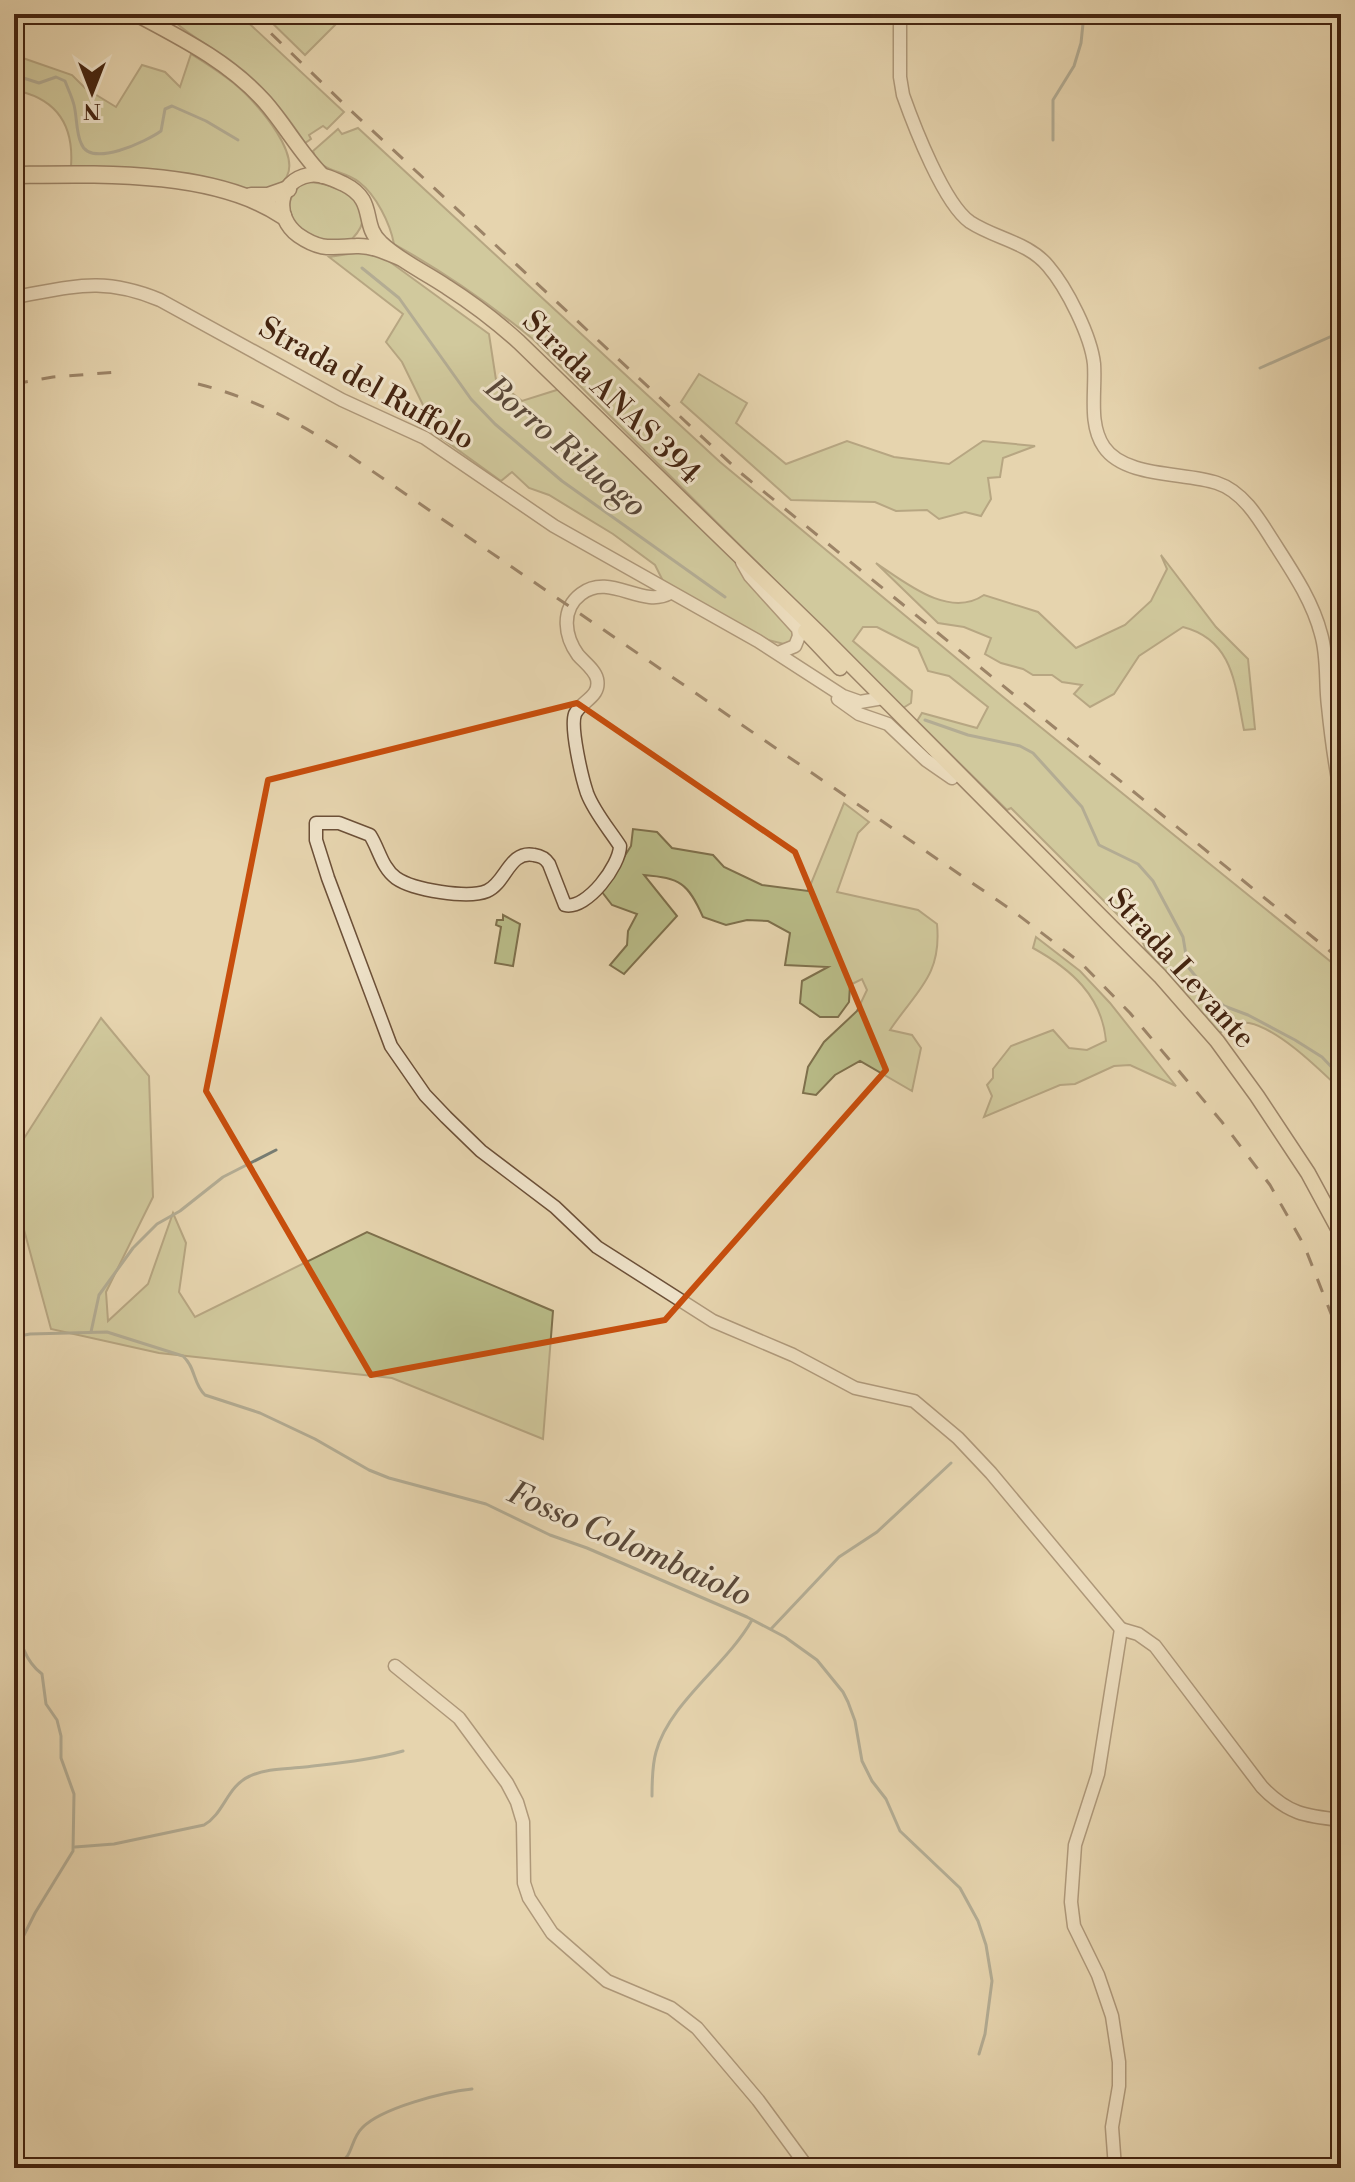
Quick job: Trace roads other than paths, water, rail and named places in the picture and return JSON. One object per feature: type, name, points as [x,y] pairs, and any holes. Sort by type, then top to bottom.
[{"type":"highway","points":[[14,168],[153,179],[242,195],[268,196],[291,185]]},
{"type":"highway","points":[[14,175],[66,174]]},
{"type":"highway","points":[[242,195],[265,204],[283,216]]},
{"type":"main road","points":[[136,14],[225,65],[255,91],[302,154],[323,176]]},
{"type":"main road","points":[[283,216],[282,205],[291,185],[295,159],[288,133]]},
{"type":"main road","points":[[291,185],[309,175],[323,176]]},
{"type":"main road","name":"Strada ANAS 394","points":[[323,176],[358,193],[368,208],[369,223],[379,242],[469,302],[519,342],[772,590],[807,634],[878,702]]},
{"type":"main road","name":"Strada ANAS 394","points":[[283,216],[296,233],[317,245],[335,249],[354,246],[381,250],[402,259]]},
{"type":"main road","points":[[354,246],[362,239],[369,223]]},
{"type":"main road","name":"Strada Levante","points":[[878,702],[952,778],[1009,824]]},
{"type":"main road","name":"Strada Levante","points":[[878,702],[1009,824],[1183,1001],[1257,1096],[1316,1187],[1341,1234]]},
{"type":"main road","name":"Strada Levante","points":[[1299,1162],[1341,1245]]},
{"type":"street","points":[[900,14],[903,95],[946,193],[957,210],[970,221],[1038,256],[1060,283],[1077,314],[1092,357],[1095,423],[1106,450],[1136,467],[1206,480],[1231,490],[1256,516],[1294,574],[1315,615],[1322,637],[1328,707],[1341,795]]},
{"type":"street","name":"Strada del Ruffolo","points":[[14,297],[105,284],[160,300],[342,400],[425,438],[554,526],[778,653],[847,698],[857,702],[878,702]]},
{"type":"street","points":[[740,558],[750,576],[798,629],[795,646],[778,653]]},
{"type":"street","points":[[670,593],[658,598],[620,588],[595,588],[578,596],[567,615],[568,637],[598,682],[596,691],[574,718],[574,734],[587,793],[620,846],[620,855],[614,865],[599,887],[582,902],[573,907],[565,905],[545,858],[530,854],[520,855],[490,890],[480,893],[443,892],[408,884],[388,871],[370,835],[339,823],[316,823],[316,840],[328,878],[391,1046],[425,1095],[446,1117],[481,1151],[555,1207],[597,1247],[728,1330],[793,1355],[855,1388],[914,1401],[936,1418],[991,1473],[1121,1629],[1138,1634],[1155,1646],[1278,1804],[1310,1817],[1341,1820]]},
{"type":"street","name":"Strada del Ruffolo","points":[[798,667],[855,712],[891,726],[926,760],[952,778]]},
{"type":"street","points":[[866,717],[878,702]]},
{"type":"street","points":[[1316,1187],[1335,1211],[1341,1213]]},
{"type":"street","points":[[1115,2168],[1112,2127],[1119,2086],[1116,2044],[1106,1995],[1074,1926],[1071,1902],[1075,1845],[1098,1774],[1121,1629]]},
{"type":"street","points":[[395,1666],[459,1718],[507,1783],[523,1822],[524,1883],[529,1898],[552,1933],[607,1981],[671,2008],[697,2028],[758,2100],[808,2168]]},
{"type":"waterway","points":[[1053,140],[1053,100],[1074,66],[1081,43],[1084,14]]},
{"type":"waterway","name":"Borro Riluogo","points":[[14,75],[39,83],[56,77],[65,81],[74,105],[81,143],[86,150],[95,154],[132,146],[161,131],[165,109],[172,106],[238,140]]},
{"type":"waterway","name":"Borro Riluogo","points":[[362,268],[399,298],[471,399],[495,424],[562,481],[725,597]]},
{"type":"waterway","points":[[1260,368],[1341,332]]},
{"type":"waterway","name":"Borro Riluogo","points":[[925,720],[968,735],[1020,746],[1033,753],[1082,807],[1099,845],[1138,864],[1153,881],[1183,937],[1188,967],[1212,996],[1224,1006],[1295,1040],[1322,1057],[1341,1077]]},
{"type":"waterway","points":[[91,1332],[99,1295],[133,1248],[157,1224],[180,1211],[223,1177],[276,1150]]},
{"type":"waterway","name":"Fosso Colombaiolo","points":[[14,1337],[107,1332],[183,1356],[205,1395],[260,1413],[315,1439],[369,1470],[486,1504],[550,1535],[747,1617],[785,1637],[817,1660],[848,1702],[855,1721],[862,1761],[886,1799],[900,1831],[960,1888],[978,1921],[992,1981],[985,2034],[979,2054]]},
{"type":"waterway","points":[[771,1629],[839,1557],[877,1532],[951,1463]]},
{"type":"waterway","points":[[14,1524],[19,1548],[14,1591]]},
{"type":"waterway","points":[[14,1612],[26,1654],[42,1674],[46,1704],[57,1720],[61,1758],[74,1794],[73,1851],[35,1913],[14,1955]]},
{"type":"waterway","points":[[652,1796],[654,1763],[663,1734],[686,1700],[728,1653],[752,1620]]},
{"type":"waterway","points":[[75,1847],[114,1844],[204,1825],[236,1786],[257,1773],[355,1761],[403,1751]]},
{"type":"waterway","points":[[334,2168],[347,2157],[359,2131],[383,2114],[414,2102],[472,2089]]},
{"type":"railway","points":[[251,14],[742,474],[1341,960]]},
{"type":"railway","points":[[14,384],[53,377],[117,372]]},
{"type":"railway","points":[[198,384],[273,412],[343,451],[1013,911],[1081,963],[1130,1013],[1222,1122],[1270,1185],[1304,1245],[1341,1339]]}]
